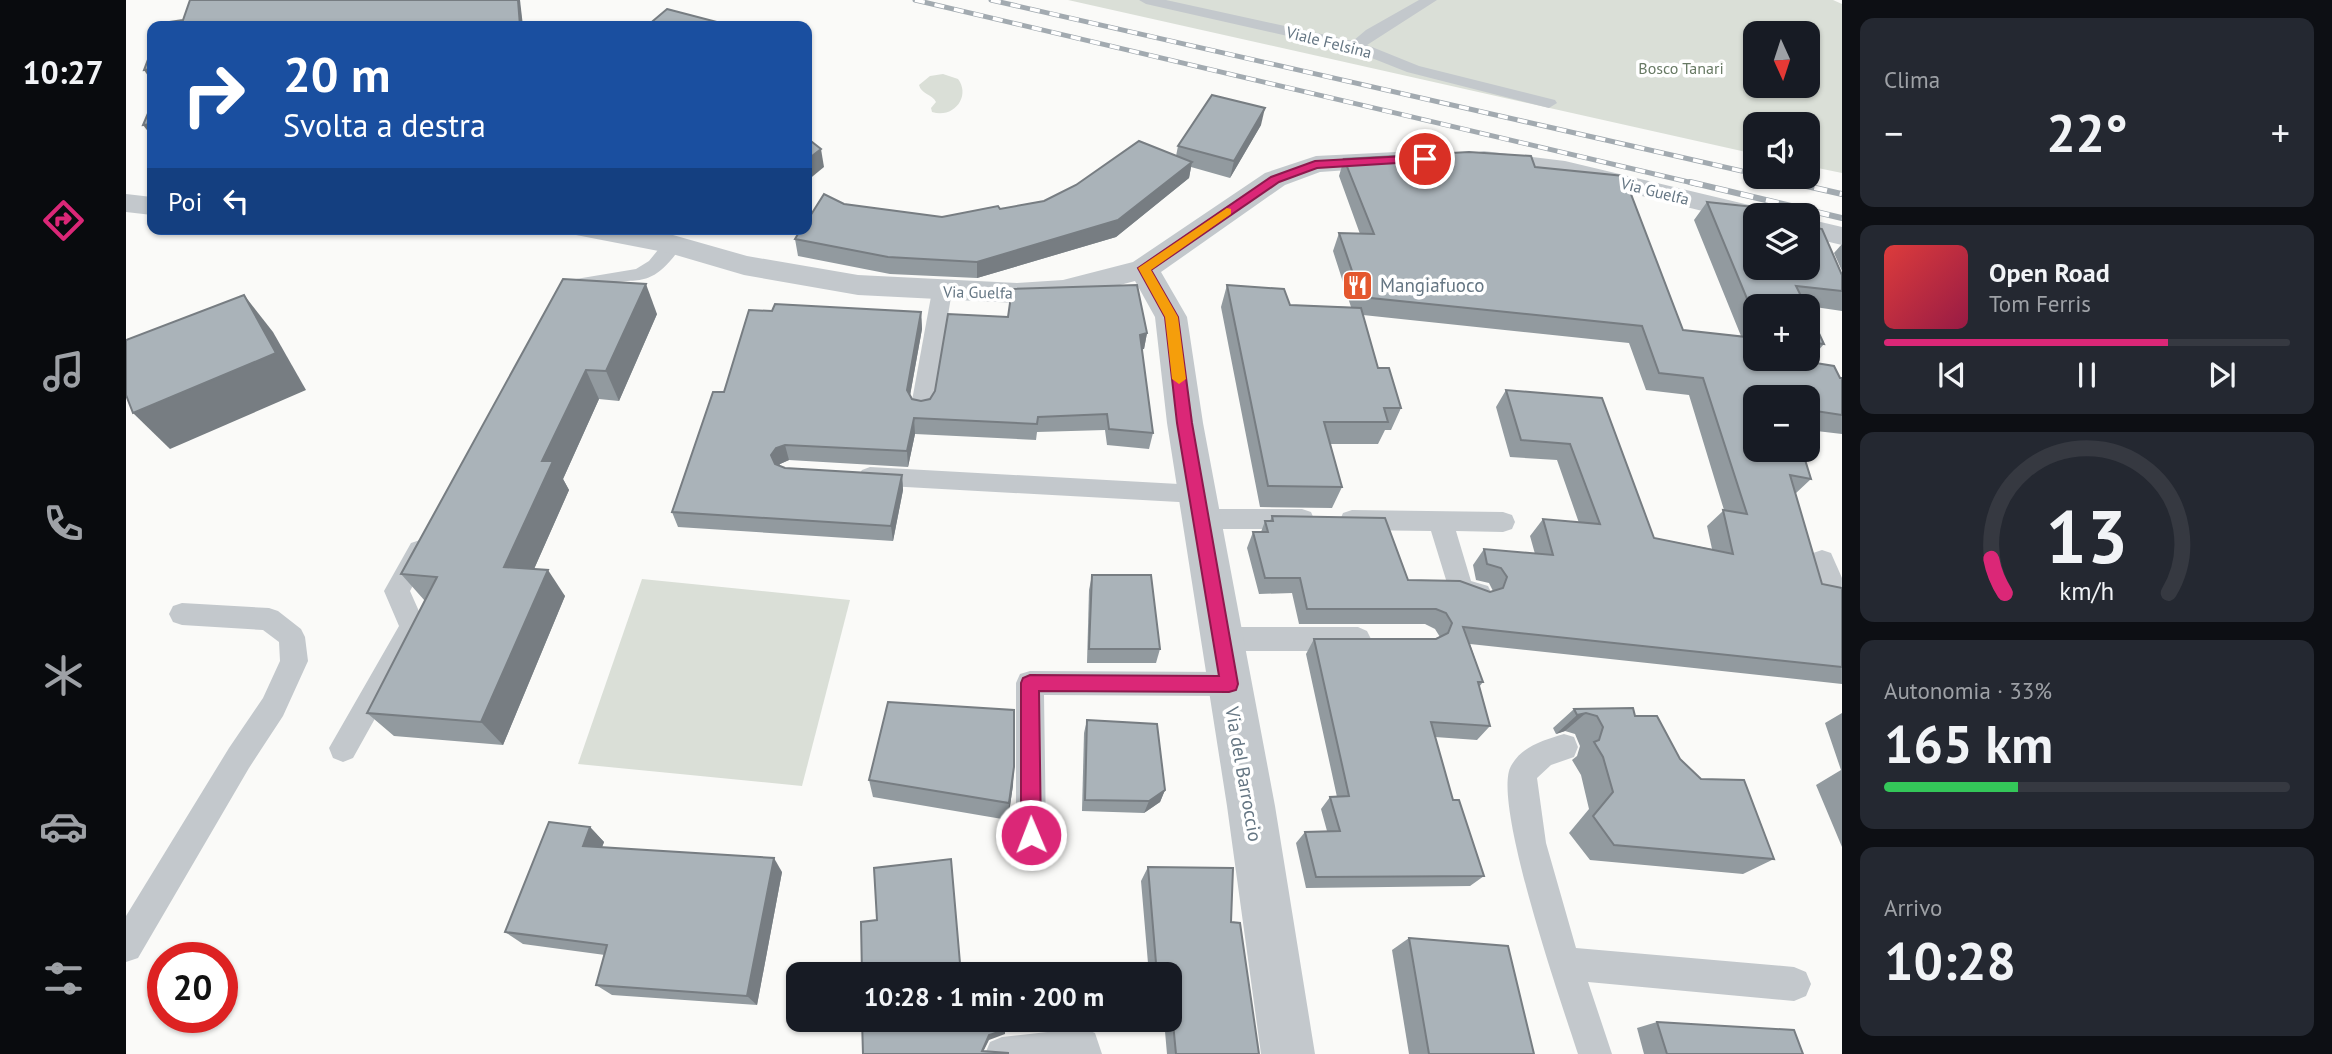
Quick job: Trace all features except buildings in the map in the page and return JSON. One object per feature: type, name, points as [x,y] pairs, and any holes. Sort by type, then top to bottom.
[{"type":"street","name":"Via Guelfa","points":[[1459,159],[1482,158],[1565,169],[1743,212]]},
{"type":"street","name":"Via Guelfa","points":[[621,235],[673,244],[744,265],[858,285],[1017,293],[1063,290],[1144,268],[1275,179],[1315,164],[1425,159]]},
{"type":"street","points":[[126,203],[147,205]]},
{"type":"street","name":"Via del Barroccio","points":[[1144,268],[1171,317],[1288,1054]]},
{"type":"lane","name":"Viale Felsina","points":[[1146,0],[1356,46],[1413,69],[1549,103]]},
{"type":"lane","points":[[1356,46],[1371,33],[1430,0]]},
{"type":"lane","points":[[556,313],[570,289],[591,281],[650,271],[673,244]]},
{"type":"lane","points":[[922,406],[942,291]]},
{"type":"lane","points":[[843,475],[1327,519],[1503,522]]},
{"type":"lane","points":[[1440,520],[1461,588],[1479,594]]},
{"type":"lane","points":[[344,748],[413,627],[397,591],[431,531]]},
{"type":"lane","points":[[1822,560],[1842,610]]},
{"type":"lane","points":[[126,946],[239,758],[273,707],[294,661],[292,637],[269,619],[182,614]]},
{"type":"lane","points":[[1222,639],[1384,639]]},
{"type":"lane","points":[[1031,835],[1030,683],[1229,684]]},
{"type":"lane","points":[[1564,747],[1541,755],[1522,773],[1529,839],[1595,1054]]},
{"type":"lane","points":[[1566,964],[1794,984]]},
{"type":"lane","points":[[1002,1054],[1083,1045],[1084,1054]]},
{"type":"green space","name":"Bosco Tanari","points":[[1068,0],[1833,0],[1842,4],[1842,173],[1820,168],[1820,112],[1743,112],[1743,151]]},
{"type":"green space","points":[[943,74],[958,79],[963,92],[961,99],[947,112],[932,112],[931,108],[936,102],[919,85],[930,76]]},
{"type":"green space","points":[[642,579],[850,600],[802,786],[578,764]]},
{"type":"railway","points":[[915,0],[1697,184]]},
{"type":"railway","points":[[991,0],[1743,171]]},
{"type":"railway","points":[[1690,182],[1842,218]]},
{"type":"railway","points":[[1820,189],[1842,194]]},
{"type":"slow traffic","points":[[1179,379],[1171,317],[1144,268],[1227,211]]},
{"type":"place","name":"Mangiafuoco","points":[[1357,285]]},
{"type":"route","points":[[1031,835],[1030,683],[1229,684],[1185,423],[1171,317],[1144,268],[1275,179],[1315,164],[1425,159]]}]
